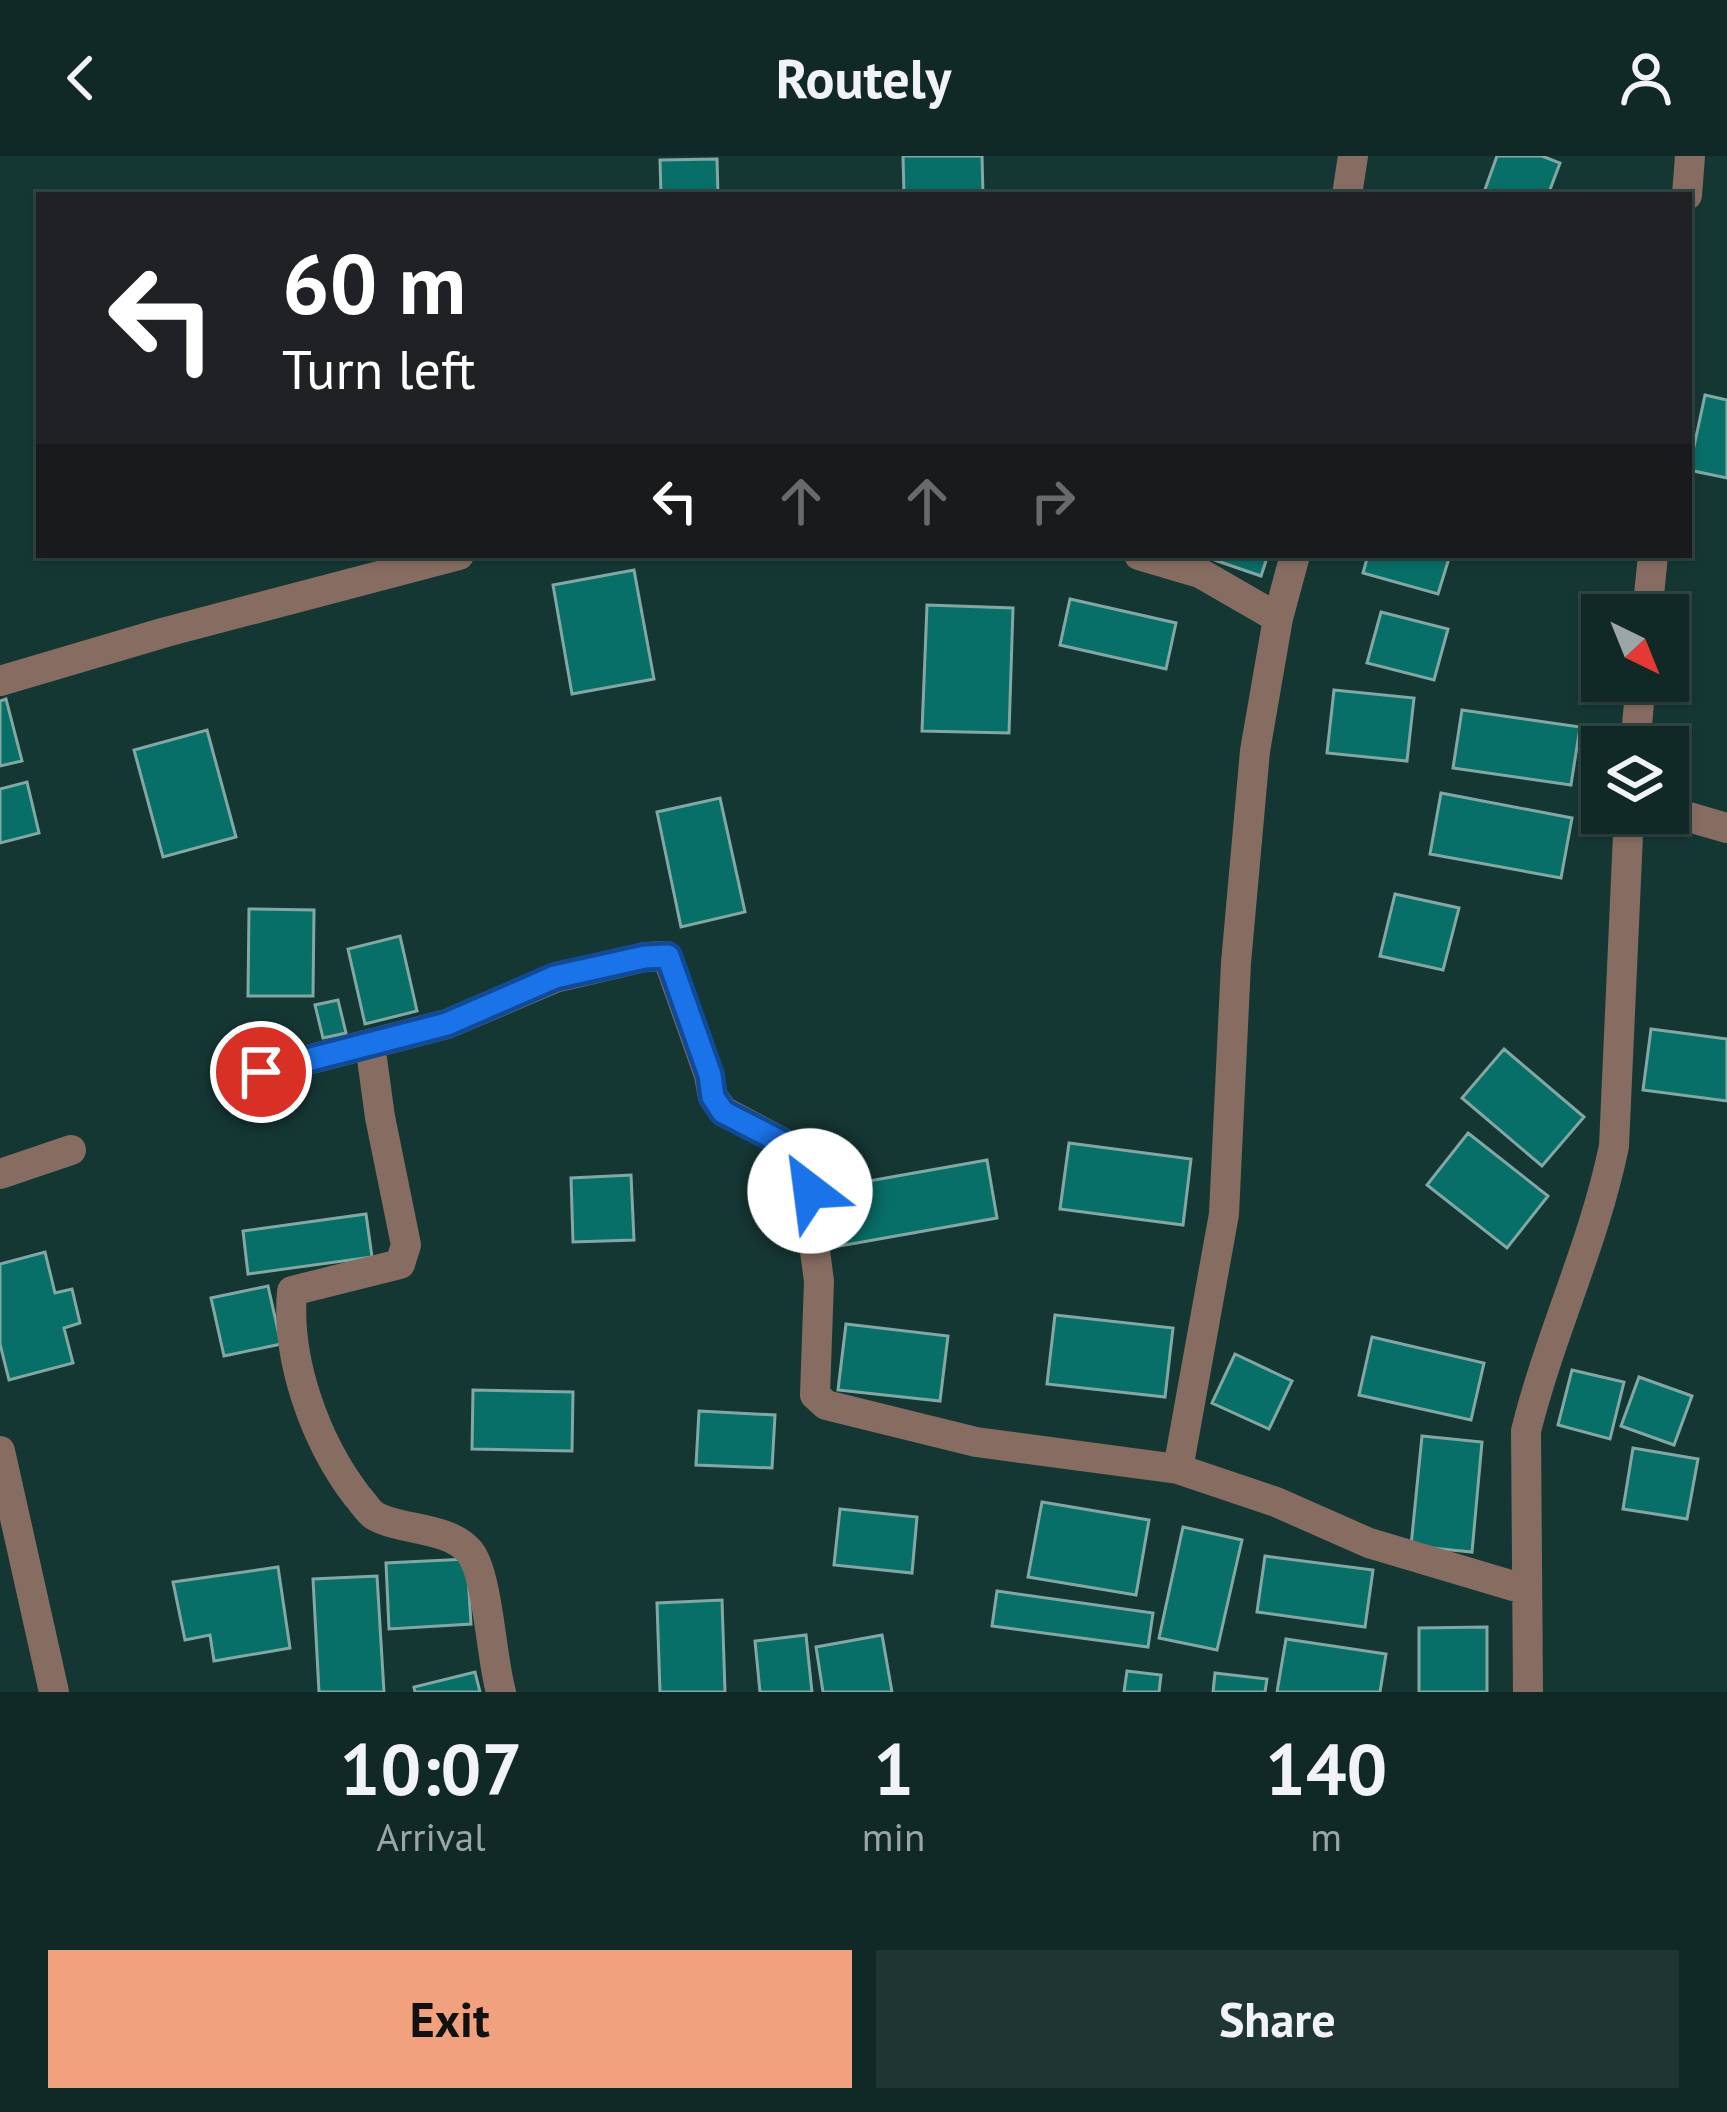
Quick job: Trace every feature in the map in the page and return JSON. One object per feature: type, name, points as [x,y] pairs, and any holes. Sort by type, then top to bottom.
[{"type":"street","points":[[1348,192],[1354,156]]},
{"type":"street","points":[[1687,192],[1690,156]]},
{"type":"street","points":[[0,681],[448,558]]},
{"type":"street","points":[[1148,558],[1200,573],[1277,618]]},
{"type":"street","points":[[1178,1469],[1223,1214],[1243,861],[1255,752],[1277,618],[1293,558]]},
{"type":"street","points":[[1649,594],[1653,558]]},
{"type":"street","points":[[1689,817],[1727,828]]},
{"type":"street","points":[[1528,1692],[1526,1431],[1606,1189],[1614,1146],[1628,834]]},
{"type":"street","points":[[261,1072],[447,1024],[555,977],[668,956],[710,1075],[713,1097],[723,1112],[787,1145],[803,1163],[819,1281],[815,1395],[826,1405],[976,1442],[1178,1469],[1276,1502],[1369,1544],[1527,1590]]},
{"type":"street","points":[[370,1044],[406,1245],[400,1264],[292,1291],[290,1315],[322,1441],[345,1480],[373,1515],[466,1547],[479,1567],[492,1663],[501,1692]]},
{"type":"street","points":[[0,1174],[71,1150]]},
{"type":"street","points":[[0,1450],[54,1692]]},
{"type":"building","points":[[903,156],[982,156],[983,192],[904,192]]},
{"type":"building","points":[[1497,156],[1542,156],[1560,163],[1549,192],[1484,192]]},
{"type":"building","points":[[717,159],[718,192],[661,192],[660,160]]},
{"type":"building","points":[[1705,395],[1727,400],[1727,478],[1692,471]]},
{"type":"building","points":[[1209,558],[1267,558],[1261,576]]},
{"type":"building","points":[[1367,558],[1449,558],[1438,594],[1363,573]]},
{"type":"building","points":[[634,570],[654,679],[572,694],[553,585]]},
{"type":"building","points":[[1070,599],[1176,623],[1166,669],[1060,645]]},
{"type":"building","points":[[927,605],[1013,608],[1009,733],[922,731]]},
{"type":"building","points":[[1381,612],[1448,629],[1434,680],[1367,663]]},
{"type":"building","points":[[1334,690],[1414,698],[1407,761],[1327,753]]},
{"type":"building","points":[[6,699],[22,761],[0,766],[0,701]]},
{"type":"building","points":[[1462,710],[1580,727],[1571,785],[1453,768]]},
{"type":"building","points":[[207,730],[236,837],[163,857],[134,750]]},
{"type":"building","points":[[27,782],[39,833],[0,843],[0,789]]},
{"type":"building","points":[[1441,793],[1572,818],[1561,878],[1430,854]]},
{"type":"building","points":[[720,798],[745,912],[681,927],[657,812]]},
{"type":"building","points":[[1395,894],[1459,908],[1443,970],[1380,956]]},
{"type":"building","points":[[249,909],[314,910],[313,996],[248,996]]},
{"type":"building","points":[[400,936],[417,1011],[365,1024],[348,949]]},
{"type":"building","points":[[338,1000],[346,1033],[323,1038],[315,1005]]},
{"type":"building","points":[[1651,1029],[1727,1039],[1727,1101],[1643,1090]]},
{"type":"building","points":[[1504,1049],[1584,1117],[1542,1166],[1462,1098]]},
{"type":"building","points":[[1468,1133],[1548,1196],[1507,1248],[1427,1185]]},
{"type":"building","points":[[1069,1143],[1191,1159],[1183,1225],[1060,1209]]},
{"type":"building","points":[[987,1160],[997,1218],[834,1247],[824,1189]]},
{"type":"building","points":[[631,1175],[634,1240],[573,1242],[571,1178]]},
{"type":"building","points":[[366,1214],[372,1257],[248,1274],[243,1231]]},
{"type":"building","points":[[45,1252],[55,1293],[72,1289],[80,1323],[64,1328],[73,1363],[9,1380],[0,1344],[0,1264]]},
{"type":"building","points":[[268,1286],[281,1344],[224,1356],[211,1298]]},
{"type":"building","points":[[1055,1315],[1173,1328],[1165,1397],[1047,1384]]},
{"type":"building","points":[[846,1324],[948,1336],[940,1401],[838,1390]]},
{"type":"building","points":[[1372,1337],[1484,1363],[1471,1420],[1359,1395]]},
{"type":"building","points":[[1235,1354],[1292,1381],[1269,1429],[1212,1403]]},
{"type":"building","points":[[1572,1370],[1624,1382],[1610,1439],[1558,1425]]},
{"type":"building","points":[[1639,1377],[1692,1396],[1674,1445],[1621,1426]]},
{"type":"building","points":[[473,1390],[573,1392],[572,1451],[472,1449]]},
{"type":"building","points":[[699,1411],[775,1415],[772,1468],[696,1465]]},
{"type":"building","points":[[1422,1436],[1482,1442],[1472,1552],[1411,1546]]},
{"type":"building","points":[[1633,1448],[1698,1459],[1687,1519],[1623,1509]]},
{"type":"building","points":[[1042,1502],[1149,1520],[1136,1595],[1028,1577]]},
{"type":"building","points":[[840,1509],[917,1517],[912,1573],[834,1565]]},
{"type":"building","points":[[1183,1527],[1242,1540],[1217,1650],[1159,1638]]},
{"type":"building","points":[[1265,1556],[1373,1570],[1365,1627],[1257,1612]]},
{"type":"building","points":[[467,1559],[471,1624],[389,1629],[386,1563]]},
{"type":"building","points":[[278,1567],[290,1648],[214,1661],[210,1635],[185,1640],[173,1582]]},
{"type":"building","points":[[377,1576],[384,1692],[319,1692],[313,1579]]},
{"type":"building","points":[[997,1591],[1153,1613],[1148,1647],[992,1626]]},
{"type":"building","points":[[722,1600],[725,1692],[660,1692],[657,1603]]},
{"type":"building","points":[[1487,1627],[1487,1692],[1419,1692],[1419,1628]]},
{"type":"building","points":[[806,1635],[812,1692],[760,1692],[755,1641]]},
{"type":"building","points":[[882,1635],[892,1692],[823,1692],[816,1647]]},
{"type":"building","points":[[1286,1639],[1386,1654],[1380,1692],[1277,1692]]},
{"type":"building","points":[[1127,1671],[1161,1675],[1159,1692],[1124,1692]]},
{"type":"building","points":[[475,1672],[480,1692],[415,1692],[414,1687]]},
{"type":"building","points":[[1215,1673],[1267,1679],[1265,1692],[1213,1692]]},
{"type":"route","points":[[261,1072],[447,1024],[555,977],[668,956],[710,1075],[713,1097],[723,1112],[787,1145],[803,1163],[810,1191]]}]
